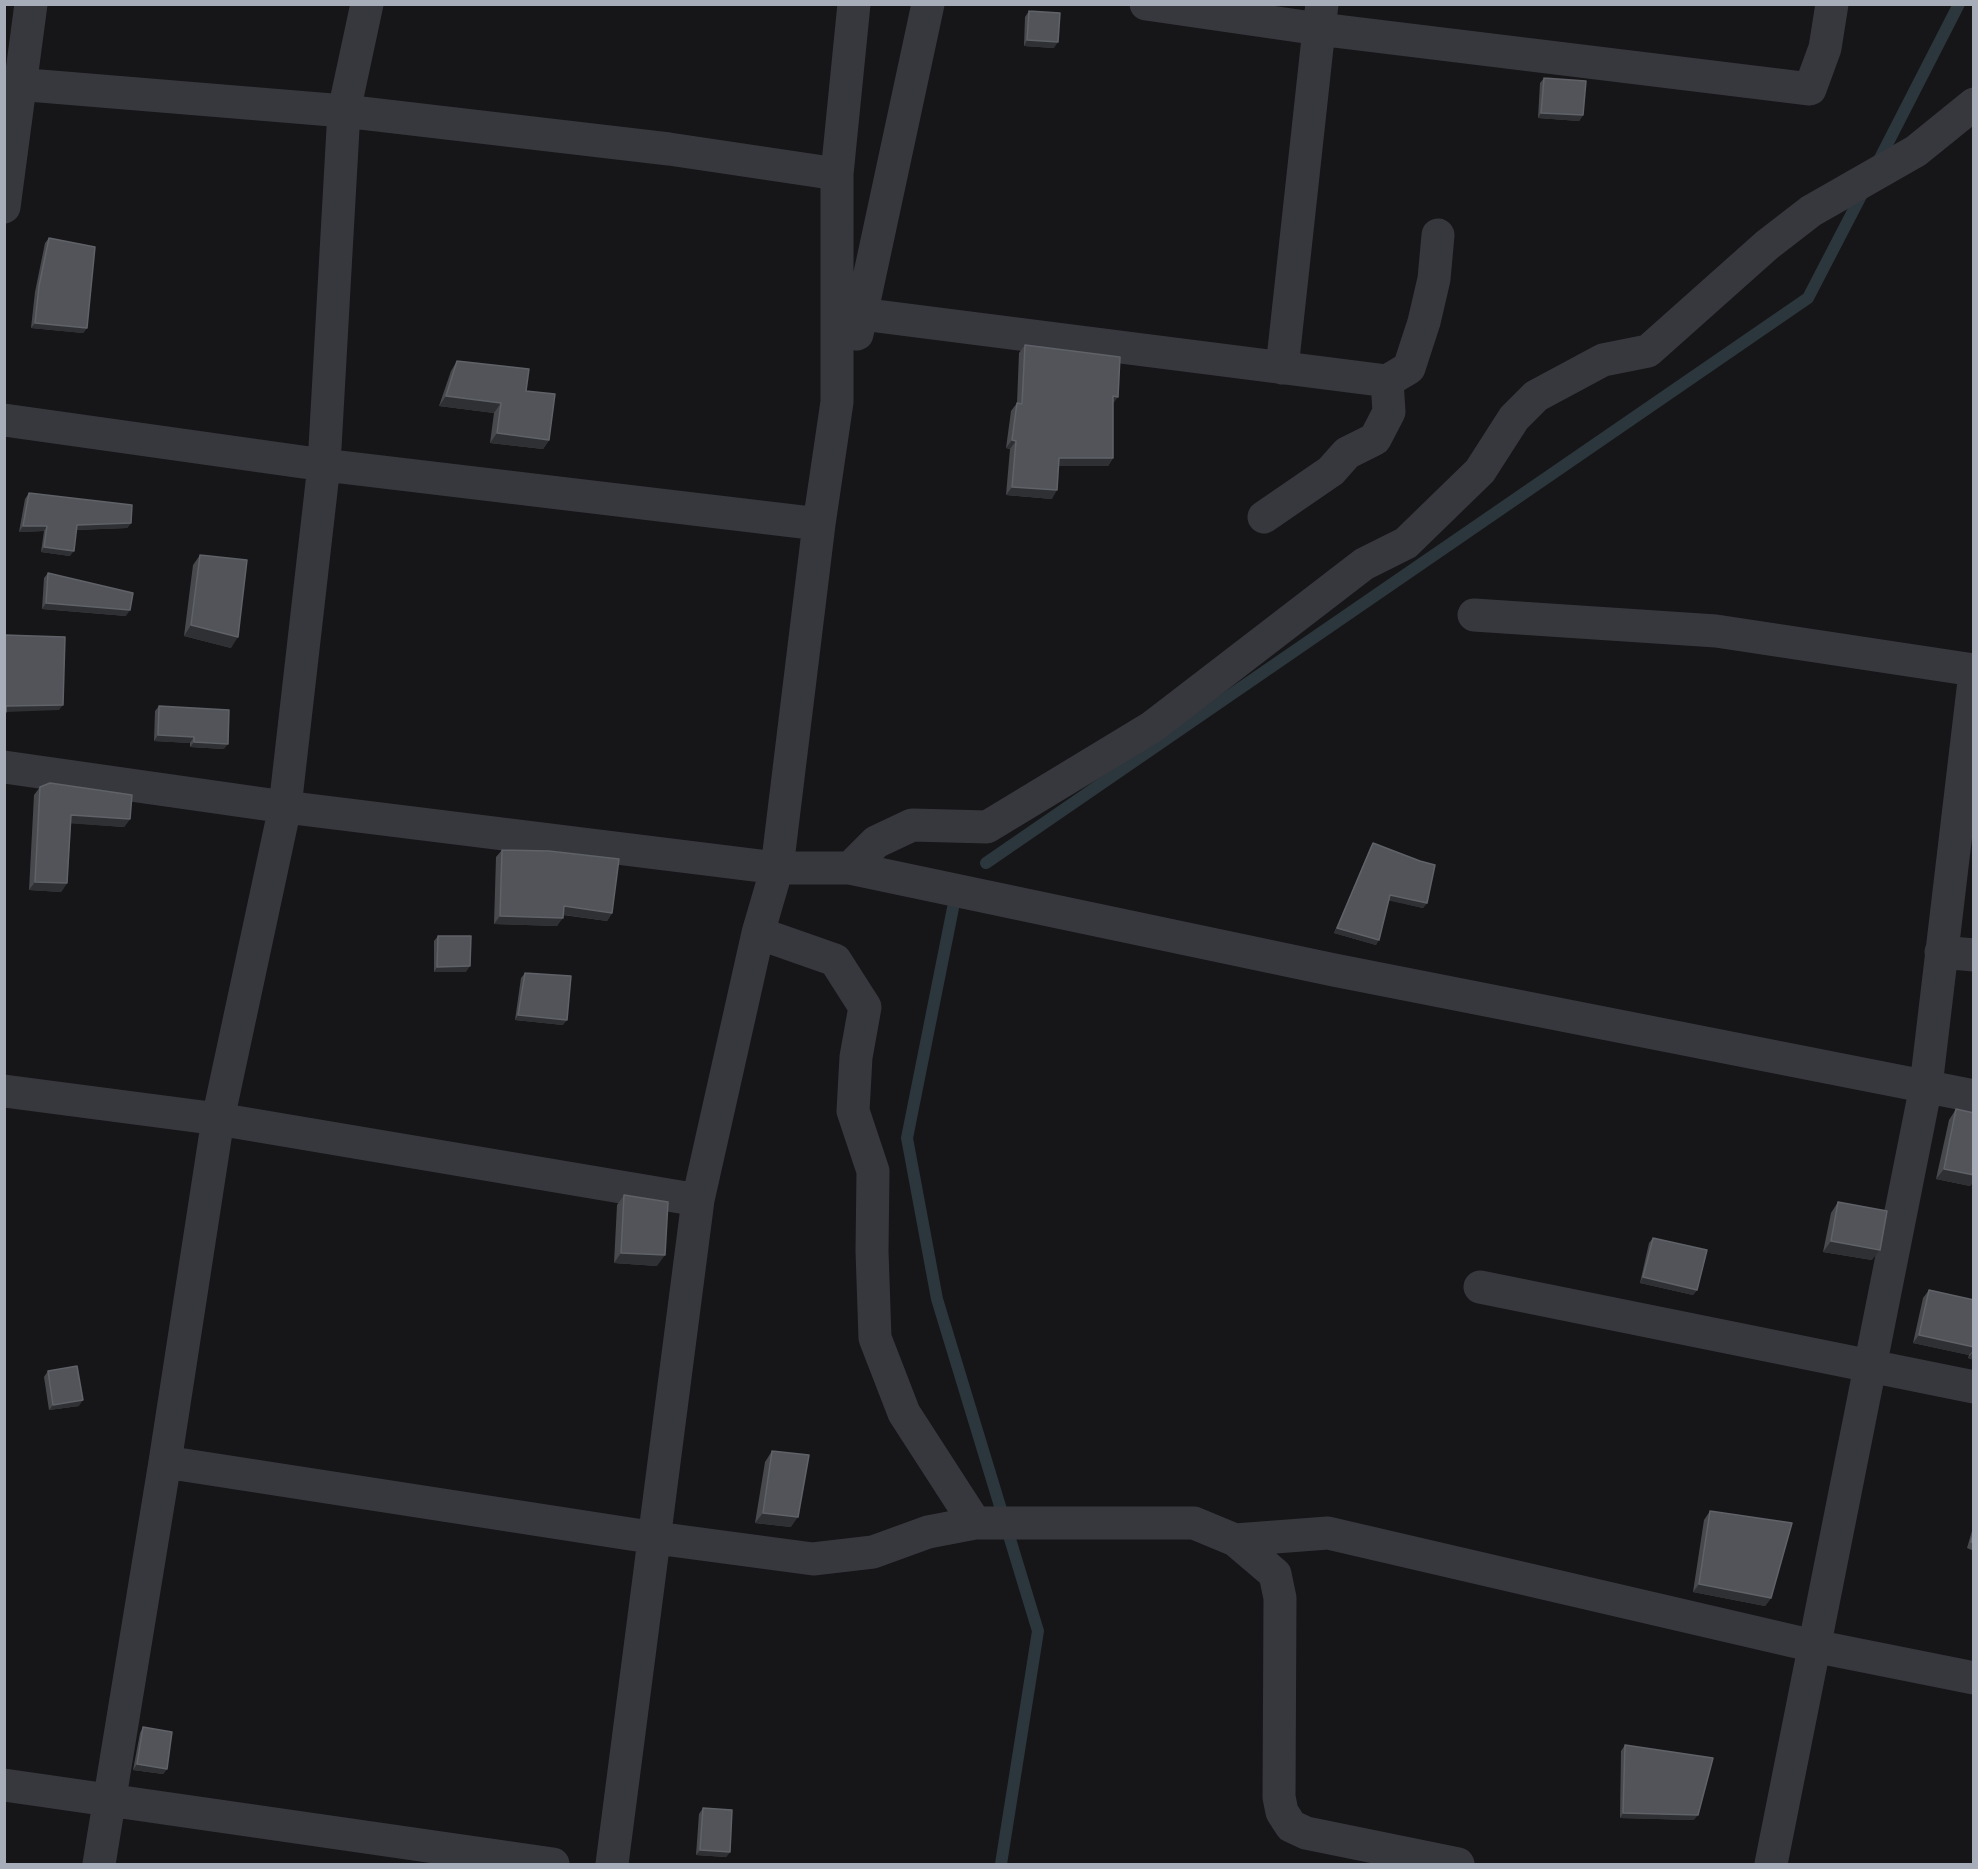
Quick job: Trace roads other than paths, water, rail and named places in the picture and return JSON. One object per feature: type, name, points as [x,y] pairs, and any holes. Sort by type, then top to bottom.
[{"type":"street","points":[[4,207],[12,85],[31,4]]},
{"type":"street","points":[[99,1864],[218,1119],[285,807],[324,465],[344,111],[367,4]]},
{"type":"street","points":[[612,1864],[698,1200],[758,933],[777,868],[819,524],[837,402],[837,174],[854,4]]},
{"type":"street","points":[[837,402],[855,344],[928,4]]},
{"type":"street","points":[[1146,4],[1320,17],[1810,88],[1825,48],[1832,4]]},
{"type":"street","points":[[1282,368],[1320,17]]},
{"type":"street","points":[[12,85],[344,111],[669,149],[837,174]]},
{"type":"street","points":[[850,868],[876,842],[912,825],[987,827],[1152,727],[1364,564],[1406,543],[1480,471],[1514,418],[1536,396],[1603,360],[1648,351],[1767,245],[1811,211],[1916,151],[1974,104]]},
{"type":"street","points":[[861,314],[1387,381],[1408,368],[1412,359],[1434,279],[1438,235]]},
{"type":"street","points":[[1264,518],[1331,471],[1347,453],[1374,439],[1389,412],[1387,381]]},
{"type":"street","points":[[4,420],[324,465],[819,524]]},
{"type":"street","points":[[1474,615],[1716,632],[1974,670]]},
{"type":"street","points":[[1771,1864],[1926,1086],[1974,681]]},
{"type":"street","points":[[4,767],[285,807],[777,868],[850,868],[1334,970],[1974,1096]]},
{"type":"street","points":[[758,933],[835,960],[866,1007],[856,1057],[853,1111],[873,1171],[872,1251],[875,1338],[904,1413],[983,1523]]},
{"type":"street","points":[[1941,952],[1974,955]]},
{"type":"street","points":[[4,1091],[218,1119],[698,1200]]},
{"type":"street","points":[[1480,1287],[1974,1387]]},
{"type":"street","points":[[165,1462],[656,1538],[813,1559],[873,1552],[928,1532],[983,1523],[1194,1523],[1235,1540],[1275,1574],[1280,1598],[1279,1797],[1282,1812],[1291,1826],[1306,1833],[1458,1864]]},
{"type":"street","points":[[1235,1540],[1328,1533],[1814,1646],[1974,1678]]},
{"type":"street","points":[[4,1785],[553,1864]]},
{"type":"waterway","points":[[1877,164],[1959,4]]},
{"type":"waterway","points":[[986,863],[1808,298],[1864,190]]},
{"type":"waterway","points":[[954,903],[907,1138],[937,1299],[1038,1631],[1001,1864]]}]
